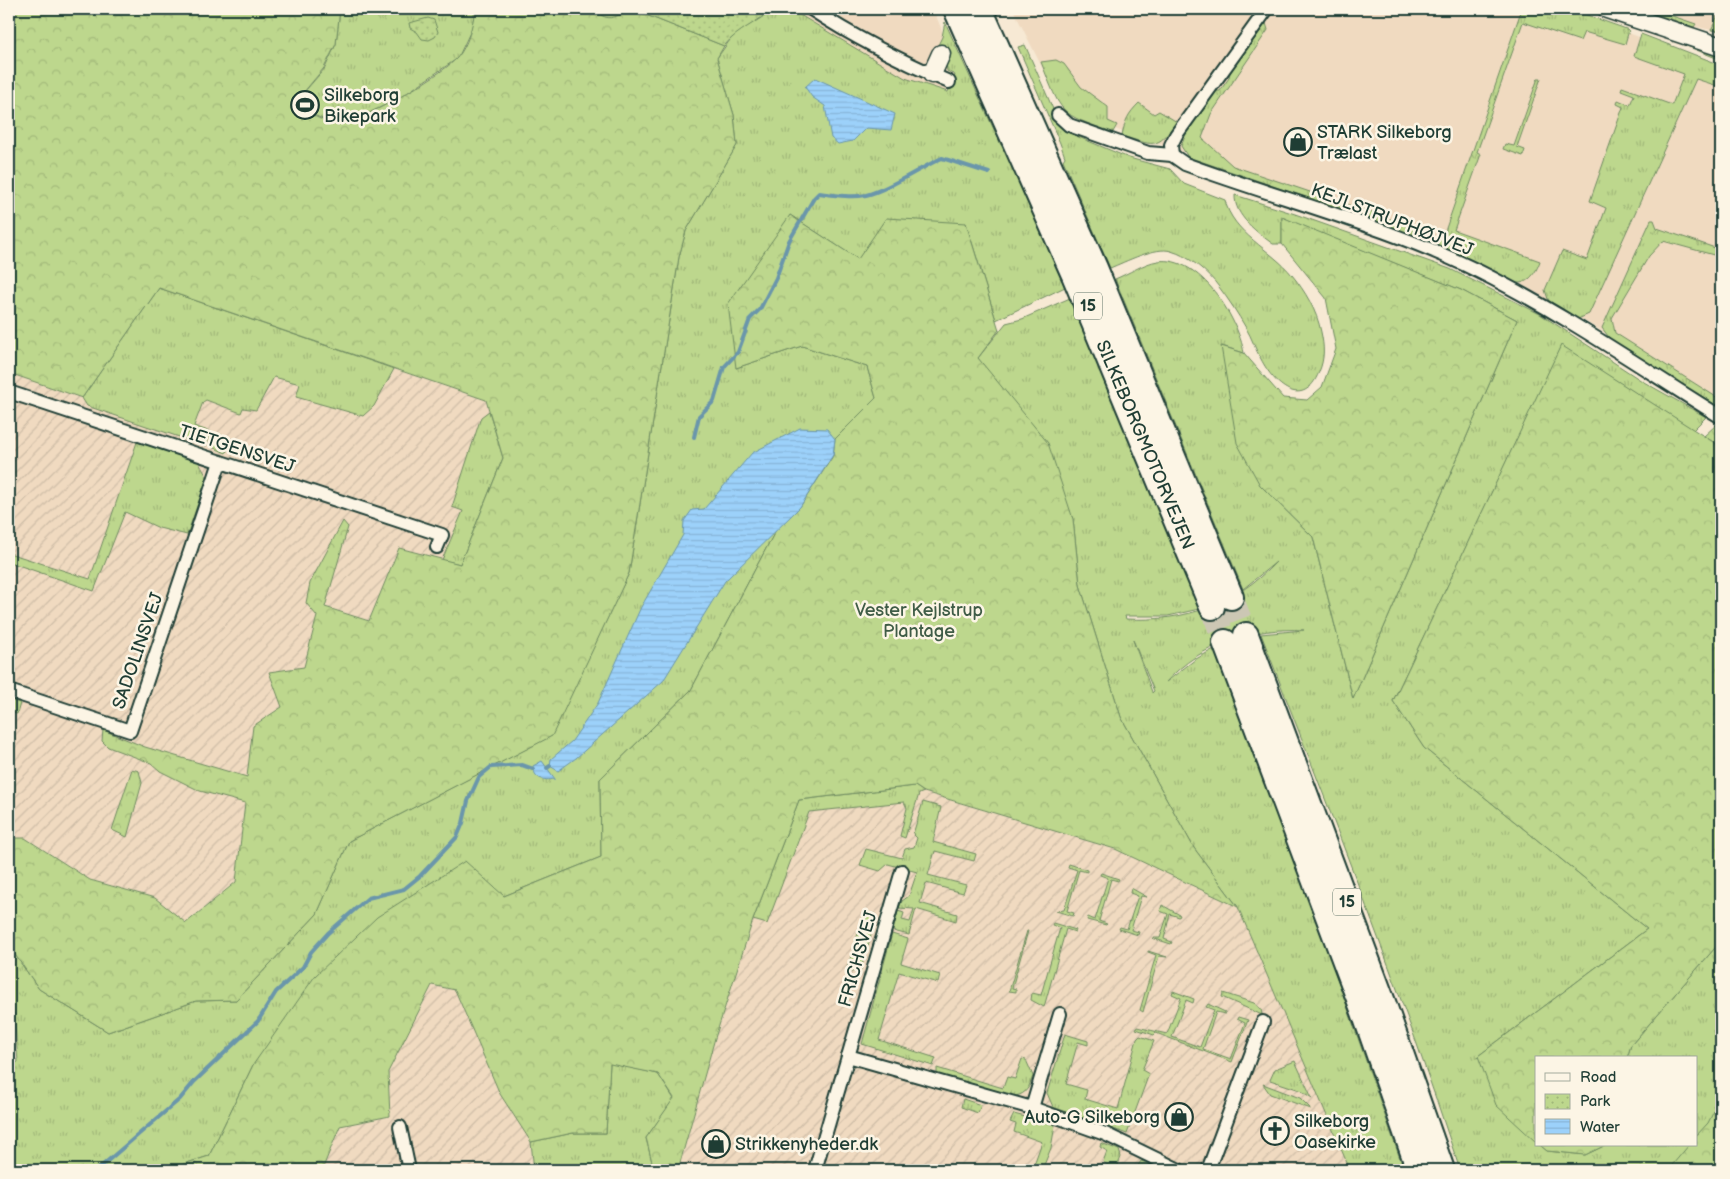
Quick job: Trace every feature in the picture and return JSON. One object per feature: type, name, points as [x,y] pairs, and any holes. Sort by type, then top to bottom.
[{"type":"highway","name":"SILKEBORGMOTORVEJEN","points":[[956,9],[1221,602],[1095,268],[980,9]]},
{"type":"highway","name":"15","points":[[1419,1170],[1236,639],[1384,1005],[1442,1170]]},
{"type":"street","points":[[811,9],[850,34],[895,58],[949,82]]},
{"type":"street","points":[[1172,155],[1170,145],[1176,135],[1267,9]]},
{"type":"street","points":[[1607,9],[1721,47]]},
{"type":"street","points":[[932,74],[941,54]]},
{"type":"street","name":"KEJLSTRUPHØJVEJ","points":[[1058,115],[1069,125],[1148,153],[1172,155],[1185,164],[1406,240],[1480,272],[1529,298],[1721,417]]},
{"type":"street","name":"TIETGENSVEJ","points":[[9,392],[442,535],[437,547]]},
{"type":"street","name":"SADOLINSVEJ","points":[[9,691],[130,732],[220,462]]},
{"type":"street","name":"FRICHSVEJ","points":[[815,1170],[902,871]]},
{"type":"street","points":[[1032,1108],[1060,1014]]},
{"type":"street","points":[[1208,1170],[1263,1022]]},
{"type":"street","points":[[848,1056],[1032,1108],[1105,1134],[1179,1170]]},
{"type":"street","points":[[400,1127],[409,1170]]},
{"type":"shaded area","points":[[779,9],[933,9],[959,70],[944,96],[889,72]]},
{"type":"shaded area","points":[[1013,9],[1565,9],[1721,68],[1721,404],[1602,331],[1445,240],[1079,117],[1056,95]]},
{"type":"shaded area","points":[[1636,9],[1721,9],[1721,32],[1693,26]]},
{"type":"shaded area","points":[[159,288],[486,400],[503,458],[460,564],[399,549],[369,621],[320,606],[304,667],[282,707],[253,726],[236,882],[185,923],[155,898],[90,880],[25,838],[9,838],[9,373],[82,398]]},
{"type":"shaded area","points":[[915,786],[924,792],[1115,849],[1238,907],[1353,1170],[678,1170],[715,1038],[753,920],[799,800]]},
{"type":"shaded area","points":[[432,985],[455,990],[500,1094],[531,1142],[534,1170],[322,1170],[340,1126],[390,1116],[388,1072]]},
{"type":"green space","points":[[9,9],[340,9],[336,44],[324,68],[293,105],[334,124],[359,118],[378,109],[435,76],[448,66],[461,53],[467,41],[475,9],[593,9],[599,14],[612,17],[631,9],[724,46],[717,58],[734,115],[737,145],[686,231],[679,257],[629,573],[552,736],[349,841],[317,914],[236,1000],[196,1001],[108,1032],[39,989],[9,946],[9,838],[25,838],[90,880],[155,898],[186,923],[236,882],[245,803],[200,791],[160,771],[151,763],[108,747],[102,741],[103,730],[145,747],[247,777],[253,726],[282,707],[269,672],[304,667],[317,616],[306,603],[310,583],[343,521],[348,527],[325,607],[369,621],[399,548],[460,564],[503,458],[486,400],[159,288],[82,398],[9,373]]},
{"type":"green space","points":[[340,9],[475,9],[472,28],[458,58],[401,97],[353,121],[335,125],[293,105],[325,68],[336,44]]},
{"type":"green space","points":[[593,9],[629,9],[611,18],[603,16]]},
{"type":"green space","points":[[631,9],[771,9],[724,46]]},
{"type":"green space","points":[[771,9],[790,9],[905,78],[948,92],[955,75],[947,71],[945,53],[936,49],[942,37],[945,22],[1001,145],[1003,144],[1065,287],[996,320],[966,223],[859,260],[790,215],[736,368],[802,346],[867,367],[876,398],[835,439],[833,455],[777,528],[691,690],[600,779],[601,857],[504,896],[253,1065],[209,1156],[165,1170],[9,1170],[9,1114],[12,1111],[9,1081],[14,1063],[18,1062],[14,1013],[10,1012],[9,1003],[9,946],[39,989],[108,1032],[196,1001],[236,1000],[317,914],[349,841],[551,736],[629,573],[679,257],[686,231],[737,145],[734,115],[717,58],[735,33],[766,15]]},
{"type":"green space","points":[[1517,9],[1570,9],[1629,30],[1625,44],[1584,32],[1580,41],[1523,22],[1477,152],[1481,154],[1454,230],[1540,261],[1530,278],[1522,283],[1512,282],[1432,246],[1352,214],[1188,157],[1181,146],[1188,129],[1216,91],[1220,91],[1229,78],[1230,72],[1266,23],[1268,30],[1211,114],[1202,138],[1233,166],[1390,219],[1442,240],[1519,17],[1520,10]]},
{"type":"green space","points":[[1640,9],[1652,9],[1696,24],[1694,27]]},
{"type":"green space","points":[[1721,9],[1721,31],[1711,30]]},
{"type":"green space","points":[[428,18],[434,20],[438,32],[435,37],[429,40],[422,39],[417,32],[410,28],[409,23]]},
{"type":"green space","points":[[1641,34],[1721,65],[1721,87],[1696,79],[1589,314],[1578,319],[1549,302],[1545,290],[1562,251],[1587,260],[1606,208],[1590,201],[1623,107],[1617,104],[1618,100],[1630,105],[1634,95],[1621,90],[1622,87],[1672,105],[1684,74],[1634,56]]},
{"type":"green space","points":[[1660,35],[1721,54],[1721,60]]},
{"type":"green space","points":[[1025,45],[1056,116],[1069,133],[1129,158],[1170,169],[1184,184],[1225,200],[1229,212],[1244,232],[1292,275],[1313,309],[1323,342],[1321,367],[1312,384],[1305,390],[1297,392],[1289,390],[1273,377],[1226,297],[1215,281],[1198,265],[1178,253],[1165,250],[1140,255],[1110,268],[1063,160],[1065,157],[1060,143],[1018,47]]},
{"type":"green space","points":[[1056,60],[1064,64],[1081,87],[1108,107],[1108,121],[1117,125],[1113,132],[1082,121],[1064,110],[1053,92],[1041,62]]},
{"type":"green space","points":[[1538,78],[1541,78],[1517,147],[1525,150],[1523,156],[1503,149],[1505,144],[1514,146]]},
{"type":"green space","points":[[1139,103],[1154,114],[1159,111],[1177,122],[1159,142],[1141,142],[1122,136],[1127,118]]},
{"type":"green space","points":[[1235,195],[1295,214],[1450,269],[1540,314],[1642,381],[1706,417],[1693,430],[1561,346],[1393,701],[1424,748],[1647,929],[1478,1056],[1535,1141],[1535,1146],[1541,1146],[1547,1151],[1585,1155],[1604,1146],[1698,1146],[1698,1056],[1628,1056],[1631,1045],[1721,941],[1721,1170],[1460,1170],[1414,1035],[1339,834],[1261,634],[1304,630],[1266,631],[1229,640],[1212,648],[1180,668],[1166,682],[1196,659],[1214,649],[1303,880],[1404,1170],[1350,1170],[1238,907],[1194,848],[1121,717],[1080,585],[1073,519],[978,358],[1006,323],[1022,319],[1070,298],[1199,609],[1168,616],[1125,616],[1126,619],[1147,619],[1188,614],[1226,600],[1243,589],[1115,279],[1142,266],[1158,261],[1174,262],[1188,268],[1202,278],[1225,307],[1234,323],[1244,353],[1222,346],[1260,485],[1313,537],[1353,699],[1517,320],[1461,290],[1282,218],[1282,244],[1273,244],[1243,217],[1238,210]],"holes":[[[1276,562],[1260,577],[1243,589]],[[1133,640],[1154,691],[1152,693]]]},
{"type":"green space","name":"Vester Kejlstrup Plantage","points":[[790,215],[858,259],[886,218],[966,223],[999,330],[978,358],[1048,443],[1073,519],[1080,585],[1121,717],[1194,848],[1238,907],[1115,849],[924,792],[915,786],[799,800],[753,920],[715,1038],[678,1170],[654,1170],[646,1138],[674,1098],[658,1074],[610,1064],[606,1133],[573,1133],[531,1142],[500,1094],[455,990],[432,985],[388,1072],[390,1116],[340,1126],[322,1170],[165,1170],[209,1156],[253,1065],[315,976],[377,917],[465,861],[504,896],[601,857],[600,779],[691,690],[777,528],[800,507],[833,456],[835,439],[876,398],[867,367],[802,346],[736,368],[728,304]]},
{"type":"green space","points":[[1282,217],[1461,290],[1517,320],[1353,699],[1313,537],[1260,485],[1237,443],[1221,346],[1244,353],[1283,398],[1307,400],[1322,387],[1336,349],[1326,298],[1282,244]]},
{"type":"green space","points":[[1651,220],[1654,220],[1657,228],[1721,250],[1721,257],[1663,241],[1649,256],[1612,318],[1615,333],[1721,400],[1721,408],[1611,340],[1602,328]]},
{"type":"green space","points":[[159,288],[394,369],[374,406],[363,416],[296,397],[300,384],[274,377],[256,410],[243,408],[241,413],[206,400],[203,402],[194,426],[211,432],[206,446],[87,406],[82,398]]},
{"type":"green space","points":[[1561,345],[1721,447],[1721,941],[1631,1045],[1628,1056],[1535,1056],[1535,1141],[1496,1105],[1478,1056],[1647,929],[1424,748],[1393,701]]},
{"type":"green space","points":[[489,411],[503,458],[460,564],[442,560],[463,511],[452,507],[481,417]]},
{"type":"green space","points":[[1716,425],[1721,428],[1721,447],[1704,436]]},
{"type":"green space","points":[[219,434],[232,439],[226,453],[212,447]]},
{"type":"green space","points":[[137,442],[198,461],[207,477],[187,535],[159,528],[125,512],[94,591],[9,562],[9,553],[90,579]]},
{"type":"green space","points":[[9,700],[20,703],[17,714],[9,712]]},
{"type":"green space","points":[[132,769],[139,771],[142,783],[127,837],[112,830]]},
{"type":"green space","points":[[915,786],[924,792],[919,794],[905,838],[900,836],[907,808],[904,802],[809,812],[767,924],[753,920],[799,800]]},
{"type":"green space","points":[[923,802],[941,807],[933,842],[976,854],[974,861],[935,851],[928,875],[966,885],[963,893],[926,883],[920,903],[957,914],[956,921],[916,909],[909,935],[893,931],[898,911],[904,913],[902,920],[910,922],[914,909],[899,908],[902,901],[909,896],[917,872],[888,864],[880,871],[860,865],[866,849],[902,858],[905,849],[914,847],[917,838],[913,834]]},
{"type":"green space","points":[[1069,864],[1087,870],[1087,872],[1079,870],[1067,911],[1074,913],[1073,916],[1056,911],[1064,910],[1077,870],[1068,867]]},
{"type":"green space","points":[[1101,873],[1119,879],[1118,881],[1111,879],[1099,921],[1106,925],[1087,920],[1088,917],[1095,920],[1108,878],[1100,875]]},
{"type":"green space","points":[[1131,888],[1147,897],[1141,896],[1131,930],[1139,932],[1138,935],[1119,929],[1120,927],[1127,929],[1138,896],[1130,893]]},
{"type":"green space","points":[[1162,905],[1180,915],[1179,917],[1170,914],[1164,939],[1172,942],[1171,944],[1152,938],[1160,938],[1168,914],[1160,911]]},
{"type":"green space","points":[[865,911],[876,915],[867,950],[858,947],[855,955],[864,958],[860,973],[847,969]]},
{"type":"green space","points":[[1053,923],[1076,930],[1075,932],[1066,929],[1044,1007],[1031,1000],[1032,993],[1041,995],[1060,928],[1052,925]]},
{"type":"green space","points":[[1027,931],[1012,988],[1016,989],[1016,992],[1009,991]]},
{"type":"green space","points":[[892,934],[908,939],[901,963],[940,975],[938,983],[899,972],[879,1040],[936,1058],[933,1066],[862,1044]]},
{"type":"green space","points":[[1148,951],[1167,957],[1159,956],[1143,1012],[1140,1010],[1156,955]]},
{"type":"green space","points":[[1173,991],[1194,999],[1193,1003],[1186,1000],[1172,1037],[1200,1047],[1214,1010],[1206,1007],[1208,1004],[1225,1012],[1225,1014],[1216,1012],[1203,1049],[1231,1059],[1245,1023],[1237,1019],[1238,1017],[1248,1020],[1232,1062],[1156,1033],[1154,1035],[1136,1029],[1137,1027],[1167,1034],[1181,998],[1172,994]]},
{"type":"green space","points":[[1223,993],[1254,1003],[1261,1009],[1262,1015],[1222,997]]},
{"type":"green space","points":[[1065,1034],[1088,1041],[1088,1045],[1078,1042],[1066,1084],[1087,1090],[1085,1099],[1118,1109],[1137,1039],[1140,1036],[1154,1041],[1142,1070],[1149,1074],[1127,1134],[1053,1107],[1047,1093]]},
{"type":"green space","points":[[1022,1059],[1026,1060],[1033,1076],[1025,1092],[1015,1096],[937,1074],[937,1068],[1003,1088],[1007,1077],[1015,1079]]},
{"type":"green space","points":[[1295,1061],[1312,1098],[1300,1090],[1270,1080],[1275,1069]]},
{"type":"green space","points":[[610,1063],[658,1074],[674,1099],[646,1138],[654,1170],[534,1170],[531,1142],[573,1133],[606,1133]]},
{"type":"green space","points":[[1263,1084],[1300,1098],[1311,1109],[1270,1094]]},
{"type":"green space","points":[[1721,1097],[1721,1151],[1713,1170],[1668,1170],[1688,1146],[1698,1146],[1698,1134],[1708,1123]]},
{"type":"green space","points":[[963,1099],[981,1105],[978,1113],[961,1107]]},
{"type":"green space","points":[[1014,1114],[1055,1125],[1051,1148],[1042,1170],[1032,1170],[1042,1142],[1014,1132],[1016,1124],[1010,1122]]},
{"type":"green space","points":[[1101,1143],[1119,1150],[1121,1157],[1116,1170],[1110,1170],[1111,1167],[1103,1162],[1107,1151],[1100,1147]]},
{"type":"green space","points":[[1541,1146],[1604,1146],[1585,1155],[1547,1151]]},
{"type":"green space","points":[[1141,1161],[1162,1170],[1143,1170],[1137,1167]]},
{"type":"water","points":[[815,78],[895,114],[891,130],[866,128],[853,141],[838,144],[831,138],[825,106],[812,97],[805,87]]},
{"type":"water","points":[[800,428],[827,429],[835,439],[833,455],[800,507],[725,581],[663,681],[576,758],[558,771],[550,766],[551,759],[572,741],[598,703],[641,607],[683,535],[684,521],[692,510],[704,509],[752,453]]},
{"type":"water","points":[[542,761],[555,779],[543,779],[535,774],[533,766]]},
{"type":"waterway","points":[[694,437],[699,416],[714,401],[724,367],[738,352],[750,319],[760,309],[776,278],[789,241],[814,198],[819,193],[848,196],[866,195],[894,184],[942,158],[989,173]]},
{"type":"waterway","points":[[97,1170],[180,1099],[194,1082],[258,1021],[276,992],[303,967],[311,952],[328,933],[368,898],[404,889],[420,876],[457,837],[463,823],[468,801],[479,777],[491,767],[522,765],[533,769]]},
{"type":"tunnel","points":[[1231,597],[1246,635]]},
{"type":"tunnel","points":[[1212,607],[1225,642]]},
{"type":"place","name":"Silkeborg Bikepark","points":[[305,105]]},
{"type":"place","name":"STARK Silkeborg Trælast","points":[[1298,142]]},
{"type":"place","name":"Auto-G Silkeborg","points":[[1179,1117]]},
{"type":"place","name":"Silkeborg Oasekirke","points":[[1275,1131]]},
{"type":"place","name":"Strikkenyheder.dk","points":[[716,1144]]}]
